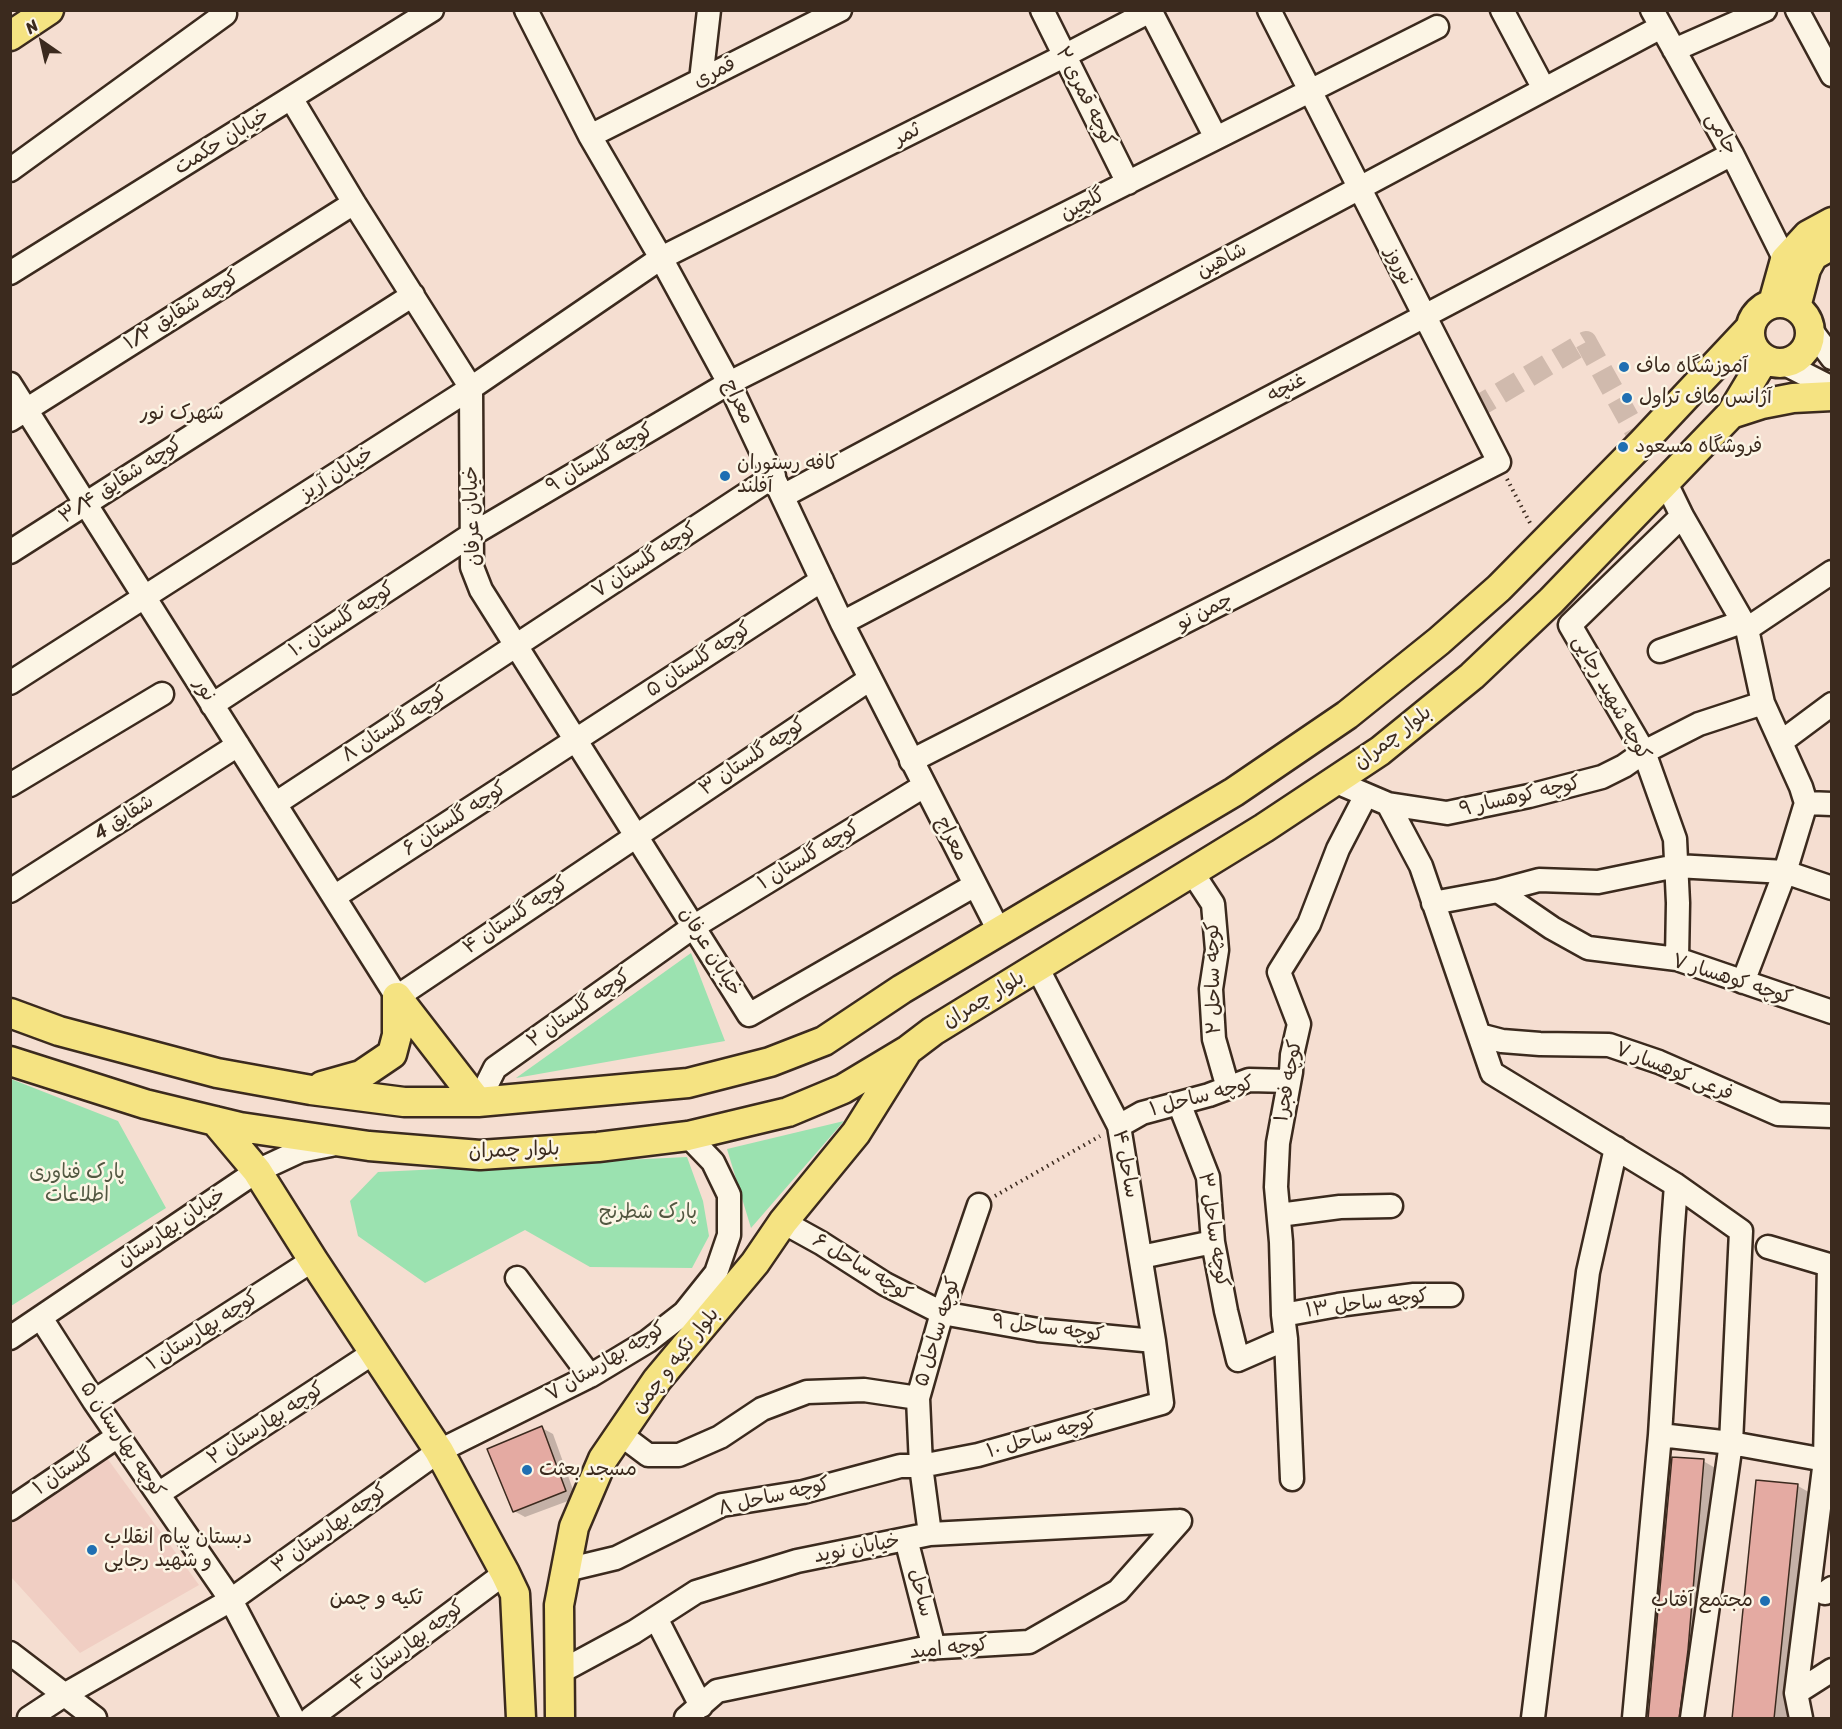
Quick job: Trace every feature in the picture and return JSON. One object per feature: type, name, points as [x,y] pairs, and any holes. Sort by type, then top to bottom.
[{"type":"main road","points":[[10,36],[49,10]]},
{"type":"main road","points":[[1750,328],[1752,346],[1757,353],[1774,361],[1792,361],[1806,349],[1810,339],[1793,313],[1785,260],[1808,235],[1832,222]]},
{"type":"main road","points":[[1793,313],[1806,269],[1813,256],[1832,245]]},
{"type":"main road","points":[[10,1013],[59,1032],[217,1073],[310,1090],[404,1102],[478,1102],[688,1083],[770,1062],[824,1041],[902,989],[1234,792],[1347,716],[1439,641],[1499,588],[1750,328],[1758,312],[1793,313]]},
{"type":"main road","name":"بلوار چمران","points":[[10,1061],[145,1104],[240,1127],[345,1142],[480,1155],[598,1147],[688,1136],[789,1112],[843,1089],[908,1050],[933,1031],[1264,828],[1380,751],[1472,676],[1532,621],[1666,483],[1738,405],[1774,361]]},
{"type":"main road","points":[[1708,372],[1730,378],[1738,386],[1738,405],[1762,404],[1792,398],[1832,396]]},
{"type":"main road","points":[[397,997],[478,1102]]},
{"type":"main road","points":[[310,1090],[361,1075],[392,1054],[398,1035],[397,997]]},
{"type":"main road","name":"بلوار تکیه و چمن","points":[[560,1719],[559,1605],[574,1527],[603,1459],[657,1380],[755,1263],[783,1222],[856,1133],[908,1050]]},
{"type":"main road","points":[[215,1121],[257,1171],[312,1260],[439,1451],[510,1584],[532,1608],[545,1610],[559,1605]]},
{"type":"main road","points":[[510,1584],[521,1719]]},
{"type":"main road","points":[[518,1661],[539,1650],[551,1653],[560,1666]]},
{"type":"street","name":"خیابان حکمت","points":[[10,273],[432,10]]},
{"type":"street","name":"معراج","points":[[526,10],[590,136],[661,258],[729,383],[870,679],[999,931]]},
{"type":"street","points":[[701,80],[709,10]]},
{"type":"street","name":"قمری","points":[[590,136],[840,10]]},
{"type":"street","name":"کوچه قمری ۲","points":[[1042,10],[1128,183]]},
{"type":"street","name":"نوروز","points":[[1269,10],[1499,462]]},
{"type":"street","points":[[1502,10],[1545,89]]},
{"type":"street","points":[[1674,50],[1765,10]]},
{"type":"street","points":[[1797,10],[1832,75]]},
{"type":"street","points":[[1151,11],[1216,138]]},
{"type":"street","name":"ثمر","points":[[661,258],[1151,11]]},
{"type":"street","points":[[10,170],[225,14]]},
{"type":"street","name":"شاهین","points":[[778,486],[1359,188],[1545,89],[1657,19]]},
{"type":"street","name":"جامی","points":[[1657,19],[1732,154],[1785,260]]},
{"type":"street","name":"گلچین","points":[[729,383],[1437,27]]},
{"type":"street","points":[[291,98],[354,203],[471,388]]},
{"type":"street","name":"غنچه","points":[[842,622],[1732,154]]},
{"type":"street","name":"کوچه شقایق ۱/۲","points":[[19,415],[354,203]]},
{"type":"street","name":"خیابان آریز","points":[[10,683],[471,388],[661,258]]},
{"type":"street","name":"کوچه شقایق ۳/۴","points":[[10,552],[413,294]]},
{"type":"street","points":[[1793,313],[1832,358]]},
{"type":"street","points":[[1774,361],[1832,388]]},
{"type":"street","name":"کوچه گلستان ۹","points":[[471,535],[729,383]]},
{"type":"street","name":"نور","points":[[10,384],[19,415],[86,504],[397,997]]},
{"type":"street","name":"خیابان عرفان","points":[[471,388],[472,567],[481,591],[749,1015],[975,885]]},
{"type":"street","name":"چمن نو","points":[[911,761],[1499,462]]},
{"type":"street","points":[[1666,483],[1745,625],[1763,703],[1806,803],[1785,872],[1743,982]]},
{"type":"street","name":"کوچه گلستان ۷","points":[[516,646],[778,486]]},
{"type":"street","name":"کوچه شهید رجایی","points":[[1677,959],[1678,903],[1675,840],[1644,752],[1570,625],[1683,516]]},
{"type":"street","name":"کوچه گلستان ۱۰","points":[[212,705],[471,535]]},
{"type":"street","points":[[1660,651],[1745,625],[1832,572]]},
{"type":"street","name":"کوچه گلستان ۵","points":[[576,740],[822,580]]},
{"type":"street","name":"کوچه گلستان ۸","points":[[275,804],[516,646]]},
{"type":"street","name":"کوچه گلستان ۳","points":[[636,836],[870,679]]},
{"type":"street","points":[[10,785],[162,694]]},
{"type":"street","name":"کوچه کوهسار ۹","points":[[1334,781],[1388,804],[1448,813],[1529,796],[1602,777],[1624,766],[1644,752],[1699,724],[1763,703]]},
{"type":"street","points":[[1781,742],[1832,704]]},
{"type":"street","name":"کوچه گلستان ۶","points":[[334,897],[576,740]]},
{"type":"street","name":"شقایق 4","points":[[10,891],[238,745]]},
{"type":"street","name":"کوچه گلستان ۱","points":[[693,927],[924,786]]},
{"type":"street","name":"کوچه فجر۱","points":[[1292,1479],[1281,1242],[1276,1187],[1278,1143],[1299,1024],[1279,972],[1309,924],[1338,849],[1366,795]]},
{"type":"street","points":[[1806,803],[1832,804]]},
{"type":"street","points":[[1388,804],[1421,867],[1492,1073],[1676,1185],[1741,1231],[1731,1443],[1692,1719]]},
{"type":"street","name":"کوچه گلستان ۴","points":[[397,997],[636,836]]},
{"type":"street","points":[[1433,903],[1498,891],[1539,880],[1598,882],[1676,866],[1785,872],[1832,888]]},
{"type":"street","name":"کوچه ساحل ۲","points":[[1192,872],[1213,904],[1217,950],[1211,988],[1214,1039],[1228,1088]]},
{"type":"street","name":"کوچه کوهسار ۷","points":[[1498,891],[1552,928],[1588,948],[1677,959],[1832,1012]]},
{"type":"street","name":"کوچه گلستان ۲","points":[[478,1102],[495,1068],[693,927]]},
{"type":"street","name":"ساحل ۴","points":[[1037,967],[1119,1126],[1162,1403]]},
{"type":"street","name":"فرعی کوهسار ۷","points":[[1479,1035],[1502,1041],[1540,1044],[1609,1045],[1659,1062],[1778,1114],[1832,1116]]},
{"type":"street","name":"کوچه ساحل ۱","points":[[1119,1126],[1142,1113],[1249,1080],[1289,1081]]},
{"type":"street","name":"کوچه ساحل ۳","points":[[1179,1103],[1208,1177],[1213,1242],[1238,1360],[1286,1339]]},
{"type":"street","name":"کوچه بهارستان ۷","points":[[439,1451],[590,1376],[648,1341],[684,1312],[716,1273],[729,1235],[729,1195],[713,1162],[688,1136]]},
{"type":"street","name":"خیابان بهارستان","points":[[10,1338],[257,1171],[300,1151],[345,1142]]},
{"type":"street","points":[[1533,1719],[1588,1272],[1616,1148]]},
{"type":"street","points":[[1634,1719],[1660,1435],[1676,1185]]},
{"type":"street","name":"کوچه ساحل ۵","points":[[930,1534],[921,1466],[918,1398],[942,1313],[979,1205]]},
{"type":"street","points":[[1279,1215],[1341,1207],[1391,1206]]},
{"type":"street","name":"کوچه ساحل ۶","points":[[783,1222],[885,1284],[942,1313]]},
{"type":"street","points":[[1141,1257],[1213,1242]]},
{"type":"street","points":[[1768,1247],[1829,1265],[1828,1459],[1796,1693],[1802,1719]]},
{"type":"street","name":"کوچه بهارستان ۱","points":[[94,1401],[312,1260]]},
{"type":"street","points":[[517,1278],[590,1376]]},
{"type":"street","name":"کوچه ساحل ۱۳","points":[[1283,1315],[1414,1295],[1451,1295]]},
{"type":"street","name":"کوچه ساحل ۹","points":[[942,1313],[1038,1330],[1154,1341]]},
{"type":"street","name":"کوچه بهارستان ۵","points":[[41,1318],[94,1401],[231,1600],[292,1719]]},
{"type":"street","name":"کوچه بهارستان ۲","points":[[158,1494],[373,1353]]},
{"type":"street","points":[[620,1434],[648,1455],[679,1455],[720,1437],[762,1408],[807,1392],[864,1390],[918,1398]]},
{"type":"street","name":"کوچه ساحل ۱۰","points":[[921,1466],[978,1455],[1162,1403]]},
{"type":"street","points":[[1660,1435],[1731,1443],[1828,1459]]},
{"type":"street","name":"گلستان ١","points":[[10,1509],[118,1436]]},
{"type":"street","name":"کوچه بهارستان ۳","points":[[29,1719],[64,1695],[231,1600],[439,1451]]},
{"type":"street","name":"کوچه ساحل ۸","points":[[566,1570],[616,1558],[722,1505],[803,1492],[900,1466],[921,1466]]},
{"type":"street","name":"خیابان نوید","points":[[560,1666],[633,1632],[696,1592],[797,1561],[930,1534],[1180,1521]]},
{"type":"street","name":"کوچه امید","points":[[694,1712],[717,1691],[934,1648],[1029,1642],[1118,1591],[1180,1521]]},
{"type":"street","name":"ساحل","points":[[906,1539],[934,1648]]},
{"type":"street","name":"کوچه بهارستان ۴","points":[[310,1719],[510,1584]]},
{"type":"street","points":[[656,1618],[694,1712]]},
{"type":"street","points":[[10,1653],[95,1719]]},
{"type":"street","points":[[1796,1693],[1832,1670]]},
{"type":"path","points":[[1499,462],[1530,523]]},
{"type":"path","points":[[979,1205],[1119,1126]]},
{"type":"shaded area","name":"دبستان پبام انقلاب و شهید رجایی","points":[[107,1458],[199,1585],[80,1653],[11,1577],[11,1523]]},
{"type":"green space","points":[[691,953],[725,1041],[516,1078]]},
{"type":"green space","name":"پارک فناوری اطلاعات","points":[[11,1079],[118,1121],[166,1208],[11,1306]]},
{"type":"green space","points":[[844,1121],[751,1228],[727,1149]]},
{"type":"green space","name":"پارک شطرنج","points":[[687,1157],[703,1201],[709,1236],[692,1268],[590,1267],[525,1230],[425,1283],[358,1236],[350,1201],[378,1172]]},
{"type":"building","name":"مسجد بعثت","points":[[542,1426],[566,1491],[513,1512],[487,1449]]},
{"type":"building","points":[[1672,1457],[1704,1459],[1688,1650],[1679,1719],[1648,1719]]},
{"type":"building","name":"مجتمع آفتاب","points":[[1756,1480],[1798,1484],[1774,1719],[1732,1719]]},
{"type":"tunnel","points":[[1472,410],[1586,342],[1642,443]]},
{"type":"place","name":"آموزشگاه ماف","points":[[1624,367]]},
{"type":"place","name":"آژانس ماف تراول","points":[[1627,398]]},
{"type":"place","name":"فروشگاه مسعود","points":[[1623,447]]},
{"type":"place","name":"کافه رستوران آفلند","points":[[725,476]]},
{"type":"place","name":"مسجد بعثت","points":[[527,1470]]},
{"type":"place","name":"دبستان پبام انقلاب و شهید رجایی","points":[[92,1550]]},
{"type":"place","name":"مجتمع آفتاب","points":[[1765,1601]]},
{"type":"district","name":"شهرک نور","points":[[182,414]]},
{"type":"district","name":"تکیه و چمن","points":[[376,1599]]}]
